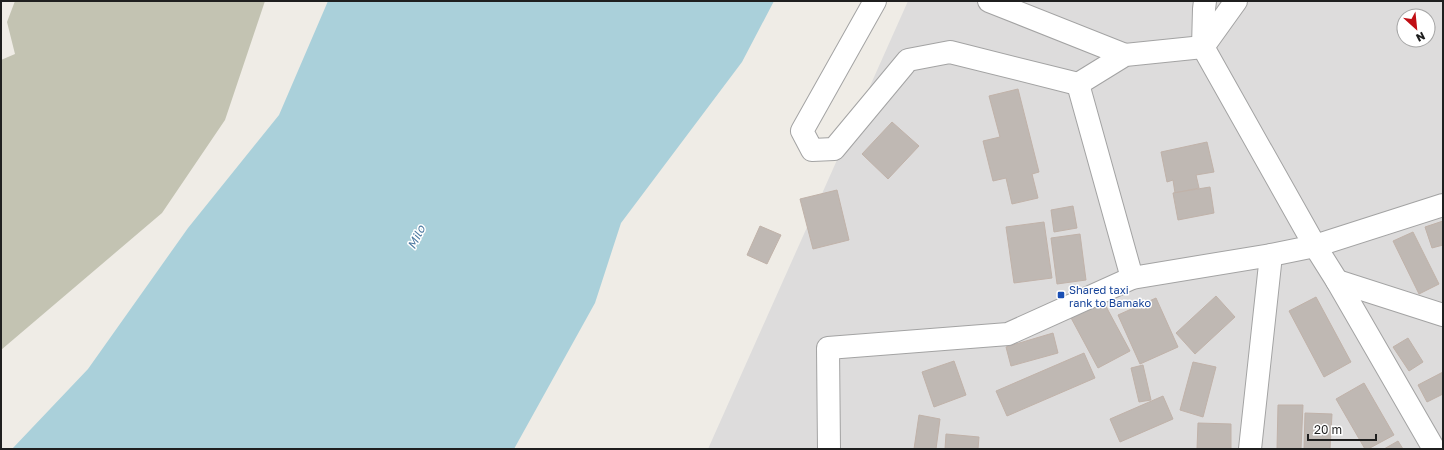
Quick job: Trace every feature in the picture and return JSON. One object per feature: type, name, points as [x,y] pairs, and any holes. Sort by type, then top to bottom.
[{"type":"street","points":[[875,1],[802,131],[812,150],[834,149],[908,60],[950,52],[1078,84],[1125,55],[1203,47],[1236,1]]},
{"type":"street","points":[[990,1],[1125,55]]},
{"type":"street","points":[[1205,1],[1203,47],[1315,246],[1337,281],[1434,449]]},
{"type":"street","points":[[1078,84],[1132,278]]},
{"type":"street","points":[[830,449],[828,348],[1008,334],[1132,278],[1272,255],[1315,246],[1443,205]]},
{"type":"street","points":[[1250,449],[1272,255]]},
{"type":"street","points":[[1337,281],[1443,315]]},
{"type":"shaded area","points":[[15,1],[265,1],[225,120],[162,213],[1,350],[1,60],[15,54],[7,22]]},
{"type":"shaded area","points":[[908,1],[1443,1],[1443,449],[708,449]]},
{"type":"water","name":"Milo","points":[[328,1],[774,1],[742,62],[621,223],[595,303],[514,449],[12,449],[88,369],[188,228],[279,115]]},
{"type":"building","points":[[1018,89],[1039,172],[1032,174],[1038,198],[1012,204],[1006,178],[993,181],[983,141],[1000,137],[989,96]]},
{"type":"building","points":[[892,122],[919,146],[888,179],[862,154]]},
{"type":"building","points":[[1207,142],[1214,172],[1196,175],[1199,188],[1175,193],[1173,180],[1167,182],[1161,152]]},
{"type":"building","points":[[1210,187],[1214,213],[1178,220],[1173,193]]},
{"type":"building","points":[[837,190],[849,240],[813,249],[800,199]]},
{"type":"building","points":[[1073,206],[1077,228],[1054,232],[1051,210]]},
{"type":"building","points":[[1443,221],[1443,245],[1432,248],[1425,227]]},
{"type":"building","points":[[1044,222],[1052,278],[1014,283],[1006,227]]},
{"type":"building","points":[[760,226],[781,235],[767,264],[747,255]]},
{"type":"building","points":[[1413,232],[1439,284],[1419,294],[1393,241]]},
{"type":"building","points":[[1080,234],[1086,280],[1057,284],[1051,238]]},
{"type":"building","points":[[1216,296],[1235,317],[1195,354],[1176,333]]},
{"type":"building","points":[[1316,297],[1351,362],[1324,377],[1289,311]]},
{"type":"building","points":[[1156,298],[1178,347],[1140,364],[1118,315]]},
{"type":"building","points":[[1102,299],[1130,351],[1098,368],[1070,316]]},
{"type":"building","points":[[1053,333],[1058,353],[1011,366],[1006,347]]},
{"type":"building","points":[[1408,338],[1423,362],[1409,371],[1393,347]]},
{"type":"building","points":[[1084,353],[1095,378],[1007,416],[996,391]]},
{"type":"building","points":[[954,361],[966,395],[934,407],[922,372]]},
{"type":"building","points":[[1193,362],[1216,367],[1203,417],[1180,410]]},
{"type":"building","points":[[1143,365],[1151,400],[1139,402],[1131,368]]},
{"type":"building","points":[[1443,372],[1443,394],[1427,402],[1418,385]]},
{"type":"building","points":[[1364,383],[1394,435],[1368,449],[1365,449],[1336,399]]},
{"type":"building","points":[[1163,396],[1173,419],[1120,442],[1110,419]]},
{"type":"building","points":[[1278,405],[1303,405],[1301,449],[1277,449]]},
{"type":"building","points":[[1305,413],[1332,414],[1330,449],[1304,449]]},
{"type":"building","points":[[919,415],[940,419],[936,449],[914,449]]},
{"type":"building","points":[[1198,423],[1231,424],[1231,449],[1197,449]]},
{"type":"building","points":[[946,434],[979,437],[978,449],[945,449]]},
{"type":"building","points":[[1398,441],[1403,449],[1384,449]]},
{"type":"place","name":"Shared taxi rank to Bamako","points":[[1061,295]]}]
